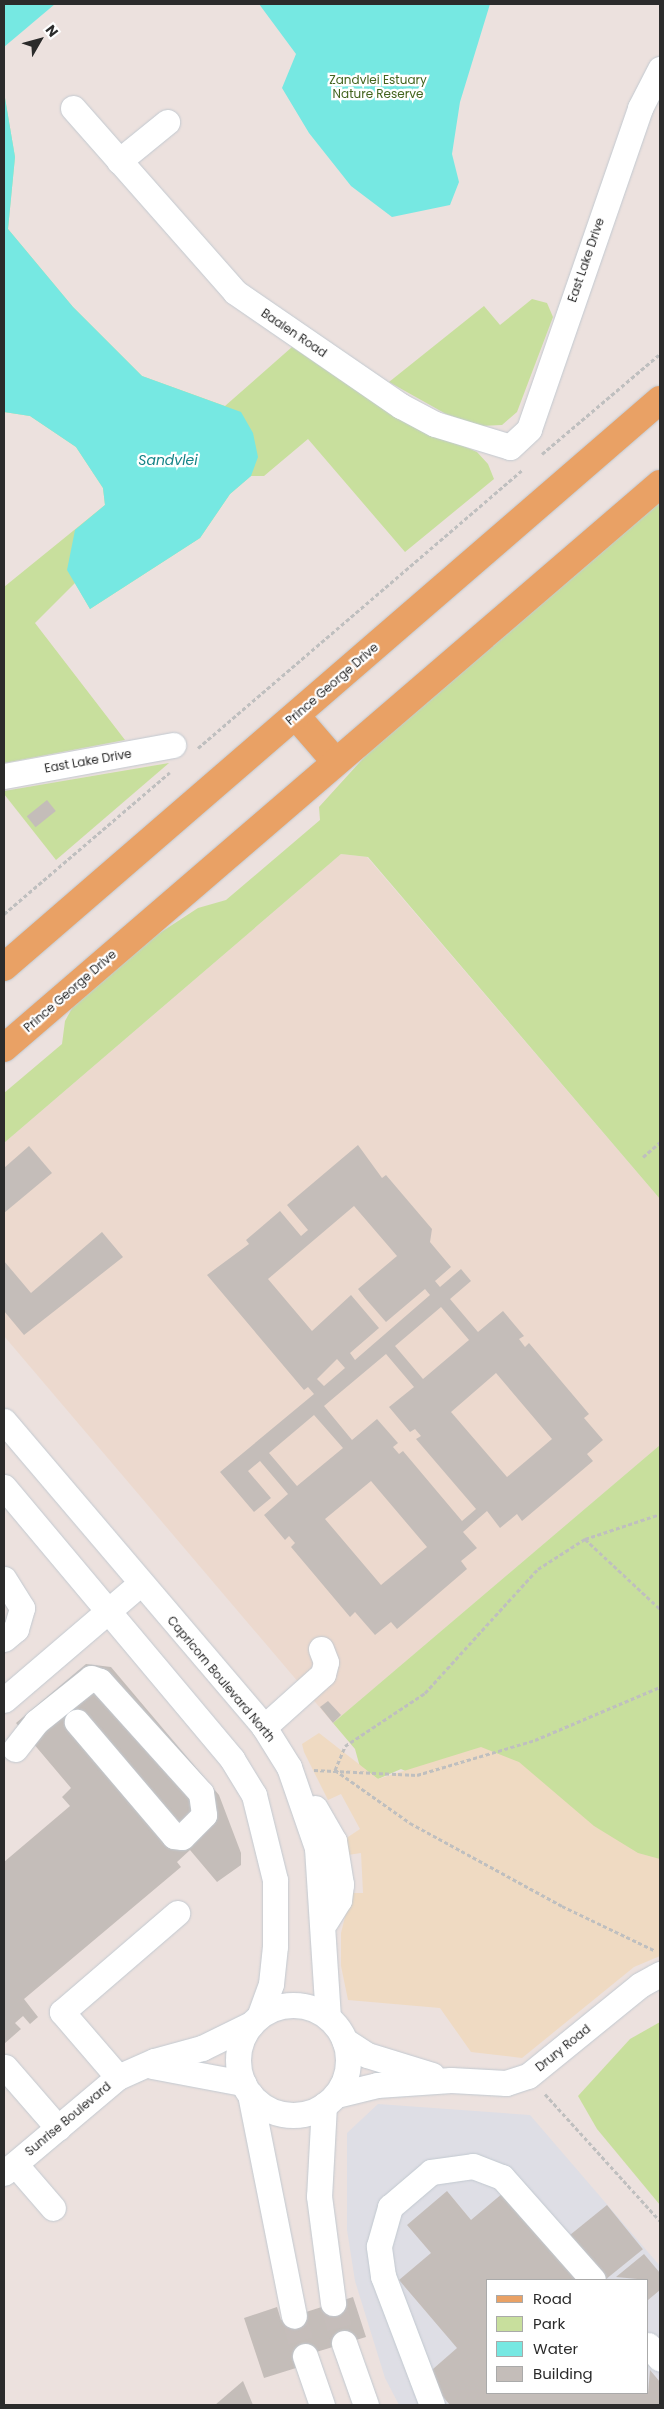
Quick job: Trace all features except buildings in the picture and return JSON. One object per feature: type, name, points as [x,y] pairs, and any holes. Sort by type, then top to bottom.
[{"type":"main road","name":"Prince George Drive","points":[[4,967],[660,400]]},
{"type":"main road","name":"Prince George Drive","points":[[4,1048],[660,484]]},
{"type":"main road","points":[[296,716],[335,762]]},
{"type":"main road","points":[[4,1059],[65,996]]},
{"type":"street","name":"East Lake Drive","points":[[510,446],[530,429],[640,108],[660,69]]},
{"type":"street","name":"Baalen Road","points":[[73,108],[235,292],[402,406],[435,424],[510,446]]},
{"type":"street","points":[[119,161],[167,122]]},
{"type":"street","name":"East Lake Drive","points":[[4,776],[180,755]]},
{"type":"street","name":"Capricorn Boulevard North","points":[[4,1421],[264,1727],[304,1780],[317,1848],[324,1924],[328,2017]]},
{"type":"street","points":[[4,1487],[107,1613],[232,1759],[254,1795],[270,1851],[275,1889],[271,1984],[256,2020],[240,2046],[247,2089],[294,2316]]},
{"type":"street","points":[[4,1579],[22,1608],[16,1629],[4,1639]]},
{"type":"street","points":[[4,1700],[142,1583]]},
{"type":"street","points":[[264,1727],[319,1679],[326,1662],[321,1649]]},
{"type":"street","points":[[15,1749],[36,1722],[83,1684],[91,1678],[100,1681],[201,1793],[204,1815],[182,1837],[174,1836],[77,1722]]},
{"type":"street","points":[[177,1913],[62,2012],[126,2072],[178,2069],[247,2089],[262,2106],[293,2115],[330,2100]]},
{"type":"street","name":"Drury Road","points":[[330,2100],[377,2085],[451,2080],[506,2083],[528,2076],[640,1985],[660,1974]]},
{"type":"street","points":[[256,2020],[273,2008],[301,2005],[328,2017],[344,2040],[347,2069],[330,2100],[319,2204],[333,2304]]},
{"type":"street","name":"Sunrise Boulevard","points":[[9,2168],[126,2072],[202,2048],[256,2020]]},
{"type":"street","name":"Drury Road","points":[[344,2040],[386,2062],[451,2080]]},
{"type":"street","points":[[5,2067],[58,2128]]},
{"type":"street","points":[[432,2405],[386,2284],[379,2246],[390,2207],[431,2172],[473,2166],[502,2178],[592,2279]]},
{"type":"street","points":[[9,2168],[54,2208]]},
{"type":"street","points":[[344,2343],[366,2405]]},
{"type":"street","points":[[649,2345],[660,2359]]},
{"type":"street","points":[[305,2356],[322,2405]]},
{"type":"path","points":[[536,458],[660,354]]},
{"type":"path","points":[[4,914],[180,755],[529,464]]},
{"type":"path","points":[[643,1157],[660,1142]]},
{"type":"path","points":[[335,1770],[345,1746],[425,1692],[538,1569],[585,1539],[660,1514]]},
{"type":"path","points":[[585,1539],[660,1609]]},
{"type":"path","points":[[304,1780],[335,1770],[417,1775],[535,1740],[660,1687]]},
{"type":"path","points":[[335,1770],[410,1823],[562,1906],[660,1952]]},
{"type":"path","points":[[538,2086],[660,2221]]},
{"type":"shaded area","points":[[341,854],[367,857],[660,1199],[660,1445],[333,1723],[4,1336],[4,1143]]},
{"type":"shaded area","points":[[378,2104],[530,2115],[660,2266],[660,2405],[399,2405],[385,2378],[355,2281],[347,2230],[347,2133]]},
{"type":"green space","points":[[4,92],[15,157],[8,229],[73,307],[142,376],[225,406],[292,347],[389,413],[477,452],[488,464],[494,479],[405,552],[308,439],[264,476],[251,476],[230,494],[200,538],[90,609],[75,583],[35,623],[125,740],[4,763],[4,587],[105,505],[103,488],[76,447],[30,416],[4,412]]},
{"type":"green space","points":[[532,299],[547,303],[553,317],[517,412],[502,425],[480,426],[446,414],[389,382],[484,306],[500,325]]},
{"type":"green space","points":[[660,501],[660,1199],[368,857],[341,854],[4,1143],[4,1093],[62,1044],[65,1021],[76,1001],[143,944],[198,908],[226,900],[320,820],[319,807],[379,741]]},
{"type":"green space","points":[[169,763],[56,860],[4,794],[4,791]]},
{"type":"green space","points":[[660,1445],[660,1887],[401,1769],[378,1779],[360,1767],[355,1749],[333,1723]]},
{"type":"green space","points":[[660,2022],[660,2205],[597,2129],[578,2096],[630,2039]]},
{"type":"sand","points":[[319,1733],[378,1779],[481,1747],[519,1762],[594,1826],[638,1853],[660,1859],[660,1956],[634,1967],[522,2058],[471,2052],[440,2008],[348,2000],[341,1966],[341,1933],[351,1893],[363,1893],[361,1853],[348,1855],[345,1839],[360,1829],[341,1794],[328,1800],[304,1752],[302,1744]]},
{"type":"water","points":[[4,4],[55,4],[4,47]]},
{"type":"water","name":"Zandvlei Estuary Nature Reserve","points":[[259,4],[490,4],[460,102],[452,154],[459,182],[450,205],[392,217],[351,186],[309,133],[282,88],[296,54]]},
{"type":"water","name":"Sandvlei","points":[[4,92],[15,157],[8,229],[73,307],[142,376],[241,412],[253,433],[258,457],[251,476],[230,494],[200,538],[90,609],[67,570],[75,530],[105,505],[103,488],[76,447],[30,416],[4,412]]},
{"type":"tunnel","points":[[333,2303],[344,2343]]},
{"type":"tunnel","points":[[294,2316],[305,2356]]}]
